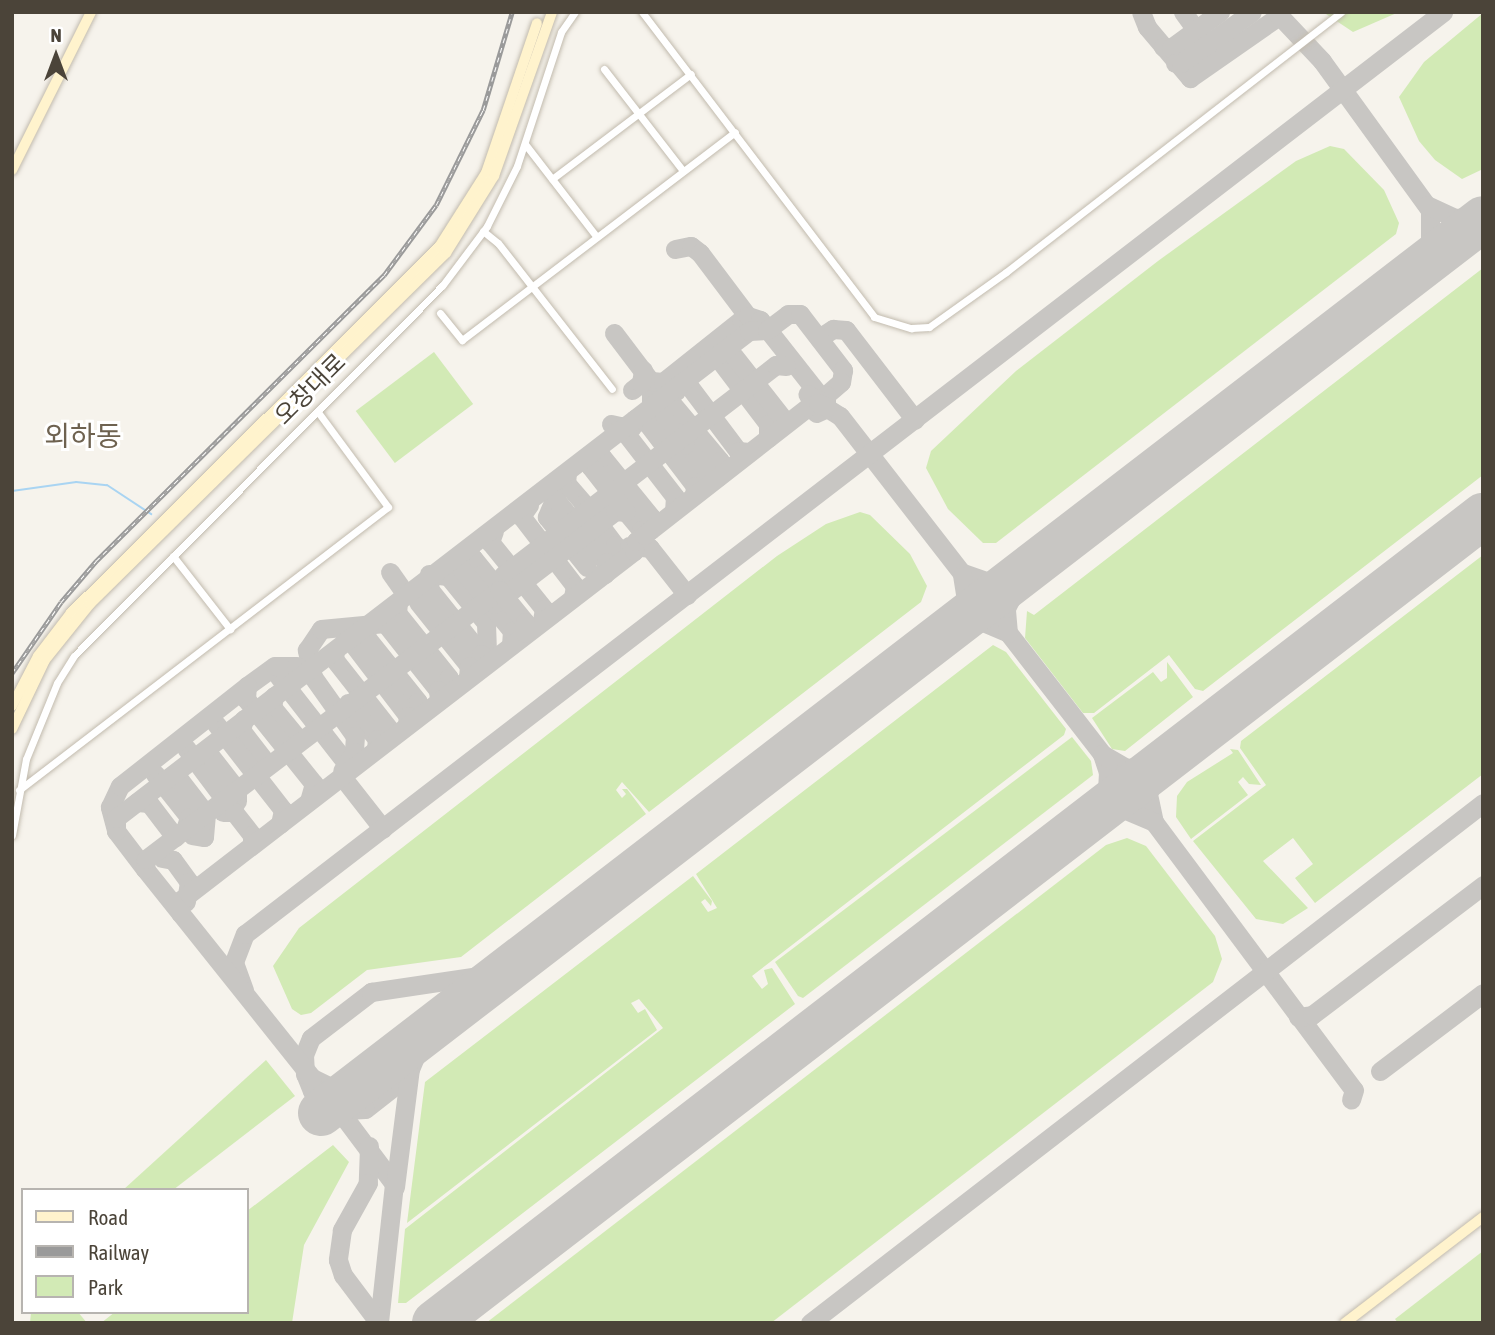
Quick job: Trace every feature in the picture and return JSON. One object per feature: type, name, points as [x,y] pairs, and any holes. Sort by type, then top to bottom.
[{"type":"main road","points":[[12,170],[91,12]]},
{"type":"main road","name":"오창대로","points":[[12,706],[51,637],[375,313],[455,226],[486,173],[543,12]]},
{"type":"main road","name":"오창대로","points":[[175,513],[446,253],[494,176],[552,12]]},
{"type":"main road","name":"오창대로","points":[[12,729],[30,687],[57,642],[153,535]]},
{"type":"main road","points":[[1345,1323],[1483,1217]]},
{"type":"street","points":[[12,835],[19,790],[33,739],[74,656],[442,286],[483,231],[525,144],[561,32],[575,12]]},
{"type":"street","points":[[642,12],[874,317],[911,328],[929,327],[1341,12]]},
{"type":"street","points":[[604,69],[683,171]]},
{"type":"street","points":[[552,179],[691,74]]},
{"type":"street","points":[[440,313],[462,340],[735,132]]},
{"type":"street","points":[[525,144],[596,236]]},
{"type":"street","points":[[483,231],[533,287],[612,389]]},
{"type":"street","points":[[19,790],[388,507],[318,412]]},
{"type":"street","points":[[173,556],[230,629]]},
{"type":"green space","points":[[1323,12],[1399,12],[1353,32]]},
{"type":"green space","points":[[1483,13],[1483,169],[1462,179],[1435,160],[1419,141],[1399,97],[1424,62]]},
{"type":"green space","points":[[1330,146],[1344,149],[1384,190],[1399,223],[1396,234],[996,543],[983,543],[948,509],[926,468],[931,451],[1016,371],[1158,261],[1296,161]]},
{"type":"green space","points":[[1483,268],[1483,475],[1203,691],[1195,689],[1169,655],[1094,713],[1083,713],[1025,638],[1027,611],[1034,615]]},
{"type":"green space","points":[[434,352],[473,404],[395,463],[356,411]]},
{"type":"green space","points":[[860,512],[870,515],[910,554],[927,586],[921,602],[649,812],[622,782],[616,790],[622,798],[626,794],[622,789],[627,789],[646,814],[461,957],[367,970],[311,1013],[301,1015],[292,1009],[273,966],[299,928],[777,556],[826,524]]},
{"type":"green space","points":[[1483,555],[1483,774],[1315,903],[1295,878],[1313,864],[1293,838],[1263,861],[1308,908],[1283,924],[1256,919],[1193,841],[1266,785],[1240,748],[1241,741]]},
{"type":"green space","points":[[993,645],[1006,652],[1066,729],[1064,735],[752,976],[762,989],[768,984],[764,970],[772,968],[795,1004],[406,1303],[398,1303],[405,1229],[663,1028],[639,999],[631,1003],[638,1013],[645,1009],[657,1030],[407,1223],[425,1082],[693,876],[712,901],[711,906],[705,899],[701,902],[708,912],[717,908],[696,874]]},
{"type":"green space","points":[[1167,662],[1193,697],[1125,751],[1112,749],[1092,718],[1153,672],[1161,682],[1167,678]]},
{"type":"green space","points":[[1072,737],[1091,761],[1093,775],[803,998],[798,996],[775,962]]},
{"type":"green space","points":[[1230,749],[1238,750],[1261,785],[1249,784],[1243,777],[1238,782],[1248,795],[1191,839],[1176,817],[1177,796],[1187,782],[1233,753]]},
{"type":"green space","points":[[1127,838],[1146,846],[1215,936],[1222,959],[1213,982],[771,1323],[486,1323],[1106,845]]},
{"type":"green space","points":[[266,1060],[295,1096],[176,1188],[125,1188]]},
{"type":"green space","points":[[333,1145],[349,1162],[304,1245],[292,1323],[101,1323],[112,1314],[248,1314],[248,1210]]},
{"type":"green space","points":[[1483,1251],[1483,1323],[1398,1323],[1395,1319]]},
{"type":"green space","points":[[31,1314],[80,1314],[87,1323],[30,1323]]},
{"type":"waterway","points":[[12,491],[76,482],[107,485],[151,514]]},
{"type":"taxiway","points":[[1141,12],[1147,27],[1190,78],[1273,20]]},
{"type":"taxiway","points":[[1183,12],[1202,38]]},
{"type":"taxiway","points":[[1163,47],[1171,48],[1220,12]]},
{"type":"taxiway","points":[[1175,63],[1181,63],[1252,12]]},
{"type":"taxiway","points":[[1276,12],[1322,61],[1430,210],[1430,247],[1415,272]]},
{"type":"taxiway","points":[[244,990],[234,962],[245,934],[1443,12]]},
{"type":"taxiway","points":[[1427,205],[1455,218],[1483,216]]},
{"type":"taxiway","points":[[675,249],[691,246],[700,253],[755,326]]},
{"type":"taxiway","points":[[145,869],[116,831],[116,818],[749,331],[767,330],[788,314],[800,314],[843,370],[841,382],[826,395],[826,404],[807,394]]},
{"type":"taxiway","points":[[659,388],[720,461],[719,476],[712,477],[684,445],[686,434],[674,432],[651,402],[651,381],[663,382],[748,316],[760,320],[824,401]]},
{"type":"taxiway","points":[[819,338],[833,329],[846,330],[915,420]]},
{"type":"taxiway","points":[[614,333],[658,391]]},
{"type":"taxiway","points":[[729,352],[721,352],[721,362],[768,424],[768,438]]},
{"type":"taxiway","points":[[734,356],[781,416]]},
{"type":"taxiway","points":[[503,575],[776,365],[786,366]]},
{"type":"taxiway","points":[[632,390],[641,383],[643,370]]},
{"type":"taxiway","points":[[676,391],[678,385],[689,386],[738,451],[749,452]]},
{"type":"taxiway","points":[[180,913],[181,900],[634,551],[636,541],[808,407],[818,403],[827,407]]},
{"type":"taxiway","points":[[816,413],[827,408],[840,416],[1102,754],[1108,772],[1107,792],[1088,819]]},
{"type":"taxiway","points":[[632,427],[635,419],[647,423],[695,486],[694,495]]},
{"type":"taxiway","points":[[611,424],[620,426],[675,497],[674,511]]},
{"type":"taxiway","points":[[494,604],[615,511],[626,512],[641,530],[650,530],[651,517],[602,457],[590,454],[590,466],[626,512]]},
{"type":"taxiway","points":[[567,473],[566,483],[584,504],[582,515],[592,515],[615,545],[615,557]]},
{"type":"taxiway","points":[[562,481],[547,517],[587,567]]},
{"type":"taxiway","points":[[553,486],[552,495],[606,562],[605,574]]},
{"type":"taxiway","points":[[529,505],[521,516],[575,586],[573,597]]},
{"type":"taxiway","points":[[494,531],[490,542],[544,609],[542,620]]},
{"type":"taxiway","points":[[629,546],[650,548],[687,595]]},
{"type":"taxiway","points":[[496,601],[499,590],[473,558],[460,557],[459,566],[512,631],[511,644]]},
{"type":"taxiway","points":[[390,572],[401,588]]},
{"type":"taxiway","points":[[963,573],[989,582],[1025,572]]},
{"type":"taxiway","points":[[1008,633],[1006,608],[1025,572]]},
{"type":"taxiway","points":[[429,574],[448,576],[486,623],[487,651],[475,665]]},
{"type":"taxiway","points":[[952,627],[966,600],[962,576]]},
{"type":"taxiway","points":[[430,579],[429,589],[481,654],[481,667]]},
{"type":"taxiway","points":[[359,1084],[337,1090],[312,1078],[145,869],[146,859],[499,590],[525,622],[525,633]]},
{"type":"taxiway","points":[[418,602],[469,666],[468,677]]},
{"type":"taxiway","points":[[398,603],[397,613],[449,678],[451,691]]},
{"type":"taxiway","points":[[952,627],[983,622],[1004,631]]},
{"type":"taxiway","points":[[313,677],[307,650],[321,629],[385,623],[438,690],[439,700]]},
{"type":"taxiway","points":[[367,626],[366,637],[418,702],[420,715]]},
{"type":"taxiway","points":[[343,631],[408,716],[407,724]]},
{"type":"taxiway","points":[[335,650],[334,659],[389,729]]},
{"type":"taxiway","points":[[309,801],[314,784],[246,699],[247,686],[275,666],[296,666],[313,677],[355,736],[354,752],[342,771]]},
{"type":"taxiway","points":[[279,677],[343,759]]},
{"type":"taxiway","points":[[116,830],[110,807],[120,786],[247,686]]},
{"type":"taxiway","points":[[274,696],[272,707],[300,741]]},
{"type":"taxiway","points":[[348,703],[377,739],[376,749]]},
{"type":"taxiway","points":[[244,719],[241,730],[268,765]]},
{"type":"taxiway","points":[[216,724],[283,810],[280,824]]},
{"type":"taxiway","points":[[186,748],[234,812]]},
{"type":"taxiway","points":[[198,755],[209,754],[237,790],[237,801]]},
{"type":"taxiway","points":[[1102,754],[1126,768],[1159,765]]},
{"type":"taxiway","points":[[1159,765],[1148,794],[1154,822],[1354,1090],[1351,1100]]},
{"type":"taxiway","points":[[155,774],[189,817],[185,830]]},
{"type":"taxiway","points":[[168,778],[179,779],[206,814],[204,837],[192,835]]},
{"type":"taxiway","points":[[347,783],[383,829]]},
{"type":"taxiway","points":[[137,802],[149,803],[175,837]]},
{"type":"taxiway","points":[[810,1323],[1483,803]]},
{"type":"taxiway","points":[[1090,818],[1121,808],[1154,822]]},
{"type":"taxiway","points":[[223,812],[234,812],[252,835],[252,845]]},
{"type":"taxiway","points":[[162,858],[173,860],[189,882],[186,902]]},
{"type":"taxiway","points":[[1298,1017],[1312,1015],[1483,885]]},
{"type":"taxiway","points":[[409,1045],[392,1088],[365,1109],[345,1110],[328,1105],[312,1091],[305,1074],[304,1055],[311,1038],[371,992],[505,972]]},
{"type":"taxiway","points":[[1380,1071],[1483,993]]},
{"type":"taxiway","points":[[395,1187],[410,1069],[425,1033]]},
{"type":"taxiway","points":[[335,1105],[394,1184],[379,1322]]},
{"type":"taxiway","points":[[369,1146],[368,1183],[342,1230],[338,1260],[343,1275],[379,1323]]},
{"type":"runway","points":[[321,1113],[1483,219]]},
{"type":"runway","points":[[435,1323],[1483,516]]},
{"type":"railway","points":[[12,673],[61,602],[96,561],[384,275],[436,205],[483,110],[512,12]]},
{"type":"district","name":"외하동","points":[[83,436]]}]
